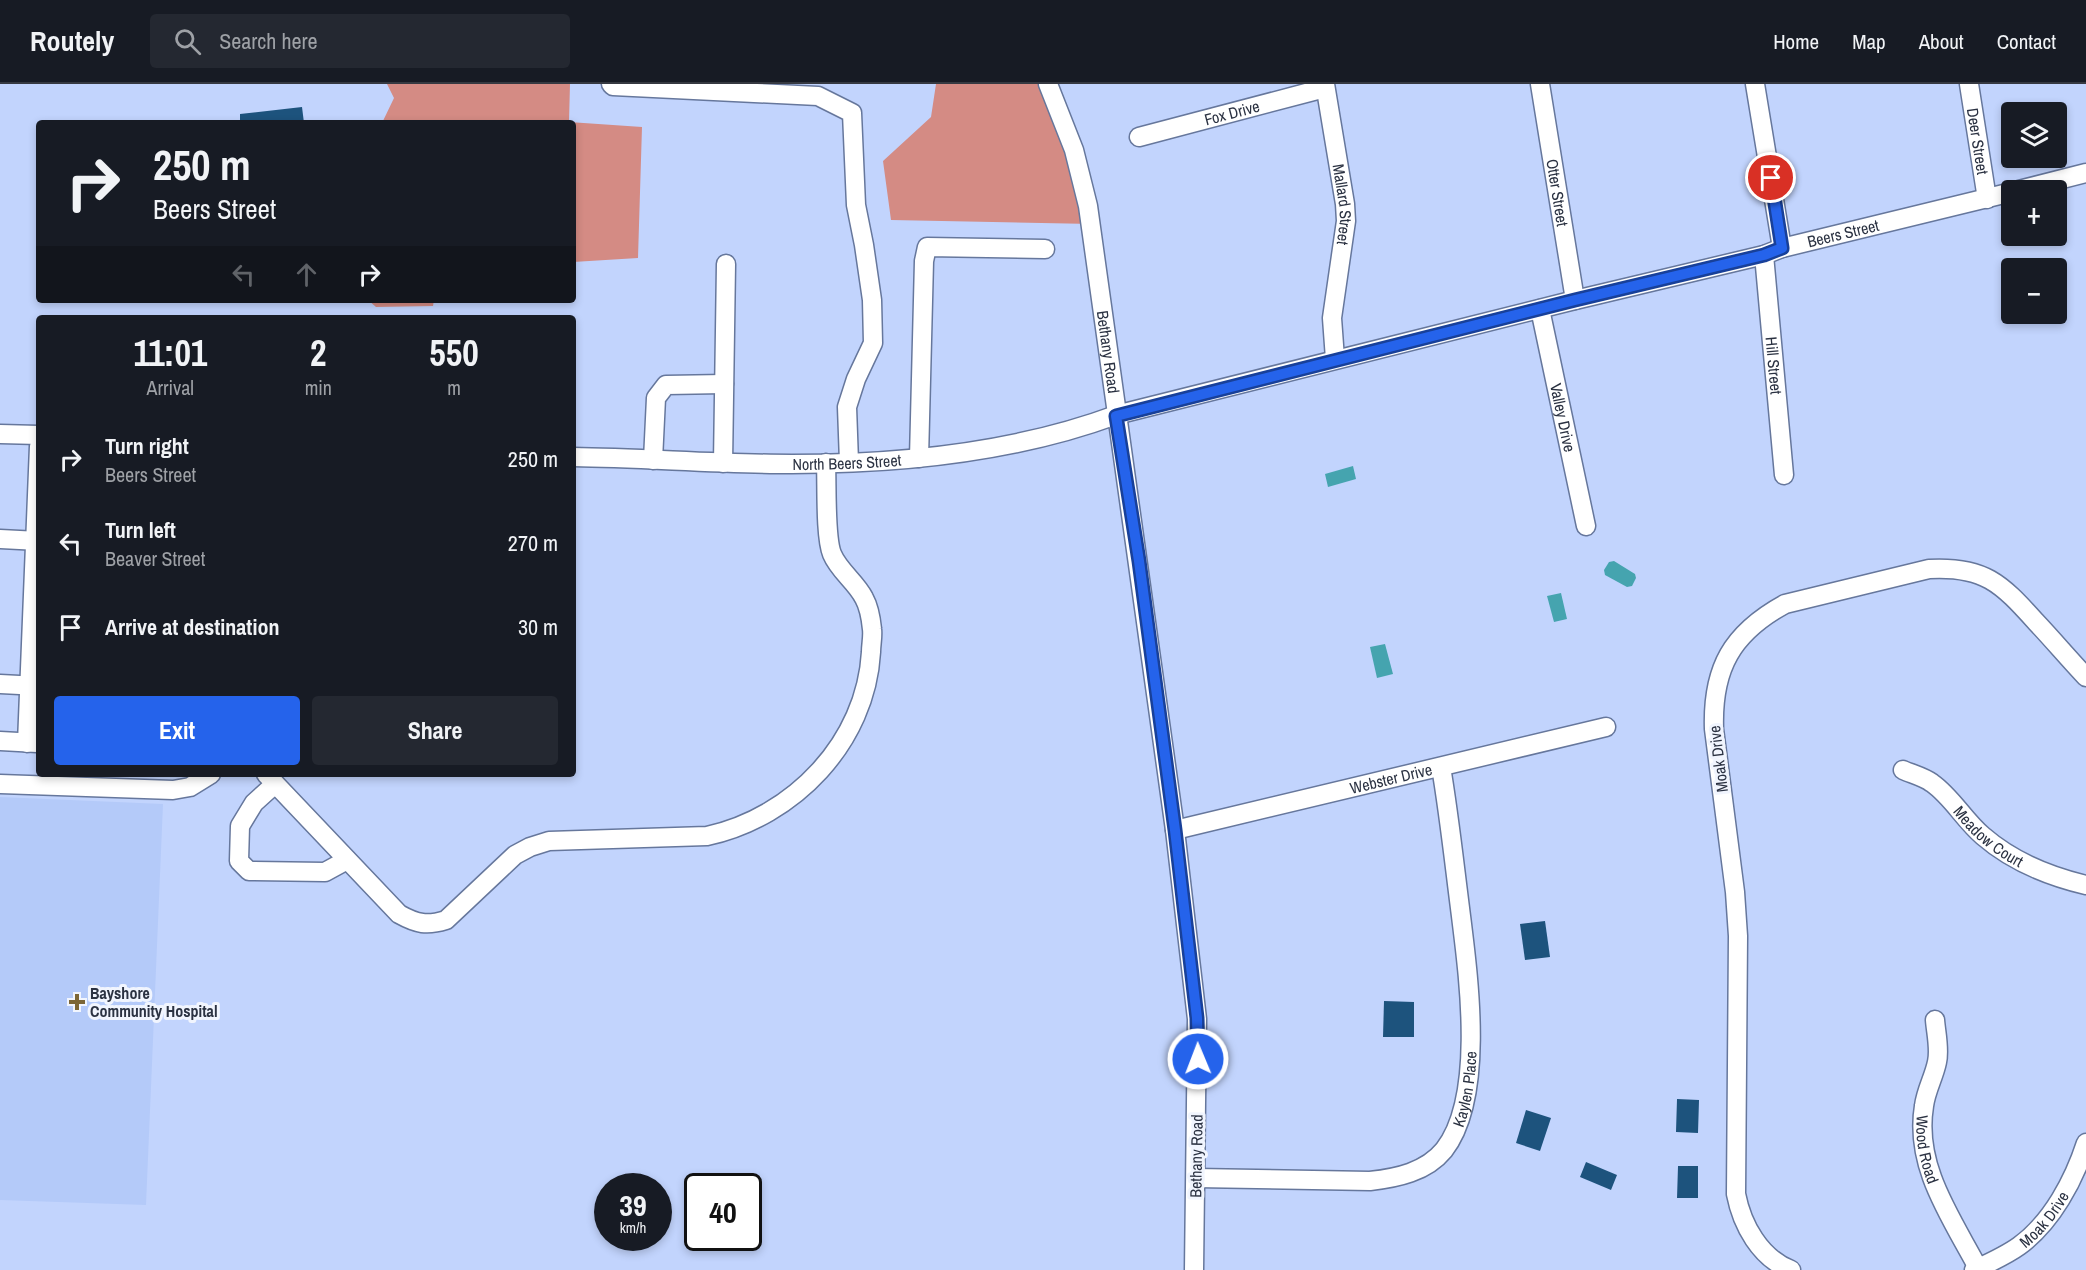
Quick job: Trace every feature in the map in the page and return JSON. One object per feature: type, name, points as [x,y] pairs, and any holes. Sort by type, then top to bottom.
[{"type":"street","points":[[611,84],[613,86],[814,90],[852,113],[856,205],[872,300],[873,343],[856,379],[847,406],[849,462]]},
{"type":"street","name":"Bethany Road","points":[[1048,84],[1074,150],[1088,206],[1175,830],[1197,1018],[1194,1270]]},
{"type":"street","name":"Otter Street","points":[[1540,84],[1575,300]]},
{"type":"street","points":[[1755,84],[1782,248]]},
{"type":"street","name":"Deer Street","points":[[1969,84],[1987,199]]},
{"type":"street","name":"Fox Drive","points":[[1139,136],[1325,86]]},
{"type":"street","name":"Mallard Street","points":[[1325,86],[1346,221],[1332,318],[1335,359]]},
{"type":"street","points":[[2058,180],[2086,173]]},
{"type":"street","name":"Beers Street","points":[[1116,416],[1335,359],[2001,195]]},
{"type":"street","points":[[919,458],[924,261],[927,247],[1044,249]]},
{"type":"street","name":"Hill Street","points":[[1764,255],[1784,475]]},
{"type":"street","points":[[723,463],[726,264]]},
{"type":"street","name":"Valley Drive","points":[[1540,309],[1586,526]]},
{"type":"street","points":[[653,460],[656,398],[666,385],[724,384]]},
{"type":"street","name":"North Beers Street","points":[[576,458],[723,463],[826,463],[919,458],[989,448],[1082,428],[1116,416]]},
{"type":"street","points":[[0,434],[36,435]]},
{"type":"street","points":[[347,860],[325,872],[249,871],[239,861],[240,826],[270,779],[399,914],[409,920],[432,924],[446,920],[515,855],[530,847],[549,841],[707,836],[750,823],[798,792],[815,777],[849,732],[867,685],[872,630],[864,598],[837,564],[829,543],[826,463]]},
{"type":"street","points":[[0,539],[36,541]]},
{"type":"street","name":"Moak Drive","points":[[1791,1270],[1773,1259],[1750,1233],[1745,1225],[1736,1194],[1738,936],[1713,707],[1715,688],[1724,663],[1735,645],[1751,627],[1767,614],[1785,604],[1929,569],[1950,568],[1982,575],[2005,589],[2086,677]]},
{"type":"street","points":[[0,741],[33,743],[36,589]]},
{"type":"street","points":[[0,684],[34,686]]},
{"type":"street","name":"Webster Drive","points":[[1175,830],[1606,727]]},
{"type":"street","name":"Kaylen Place","points":[[1196,1178],[1370,1181],[1392,1178],[1414,1172],[1436,1157],[1444,1150],[1457,1129],[1464,1109],[1467,1085],[1471,1011],[1441,767]]},
{"type":"street","name":"Meadow Court","points":[[1903,770],[1930,781],[1943,791],[1969,822],[2000,850],[2046,874],[2086,885]]},
{"type":"street","points":[[0,784],[174,790],[190,787],[206,777]]},
{"type":"street","name":"Wood Road","points":[[1935,1020],[1938,1059],[1924,1107],[1923,1143],[1927,1167],[1934,1186],[1976,1269]]},
{"type":"street","name":"Moak Drive","points":[[1976,1269],[2020,1245],[2037,1228],[2061,1197],[2086,1143]]},
{"type":"shaded area","points":[[387,84],[570,84],[569,120],[383,120],[394,98]]},
{"type":"shaded area","points":[[936,84],[1052,84],[1093,224],[891,220],[883,161],[931,117]]},
{"type":"shaded area","points":[[576,122],[642,127],[638,258],[576,262]]},
{"type":"shaded area","points":[[371,303],[434,303],[433,306],[376,307]]},
{"type":"shaded area","points":[[1353,466],[1356,479],[1328,487],[1325,474]]},
{"type":"shaded area","points":[[1614,561],[1635,574],[1636,578],[1632,586],[1627,587],[1605,575],[1604,570],[1609,562]]},
{"type":"shaded area","points":[[1561,593],[1567,619],[1554,622],[1547,596]]},
{"type":"shaded area","points":[[1385,644],[1393,674],[1377,678],[1370,647]]},
{"type":"shaded area","name":"Bayshore Community Hospital","points":[[0,797],[163,804],[146,1205],[0,1200]]},
{"type":"building","points":[[302,107],[304,120],[240,120],[240,114]]},
{"type":"building","points":[[1545,921],[1550,957],[1525,960],[1520,924]]},
{"type":"building","points":[[1384,1001],[1414,1002],[1414,1037],[1383,1037]]},
{"type":"building","points":[[1677,1099],[1699,1100],[1698,1133],[1676,1132]]},
{"type":"building","points":[[1526,1110],[1551,1118],[1540,1151],[1516,1143]]},
{"type":"building","points":[[1586,1162],[1617,1175],[1611,1190],[1580,1177]]},
{"type":"building","points":[[1678,1166],[1698,1166],[1698,1198],[1677,1198]]},
{"type":"place","name":"Bayshore Community Hospital","points":[[77,1002]]},
{"type":"route","points":[[1198,1059],[1197,1018],[1175,830],[1139,561],[1116,416],[1335,359],[1764,255],[1782,248],[1771,178]]}]
